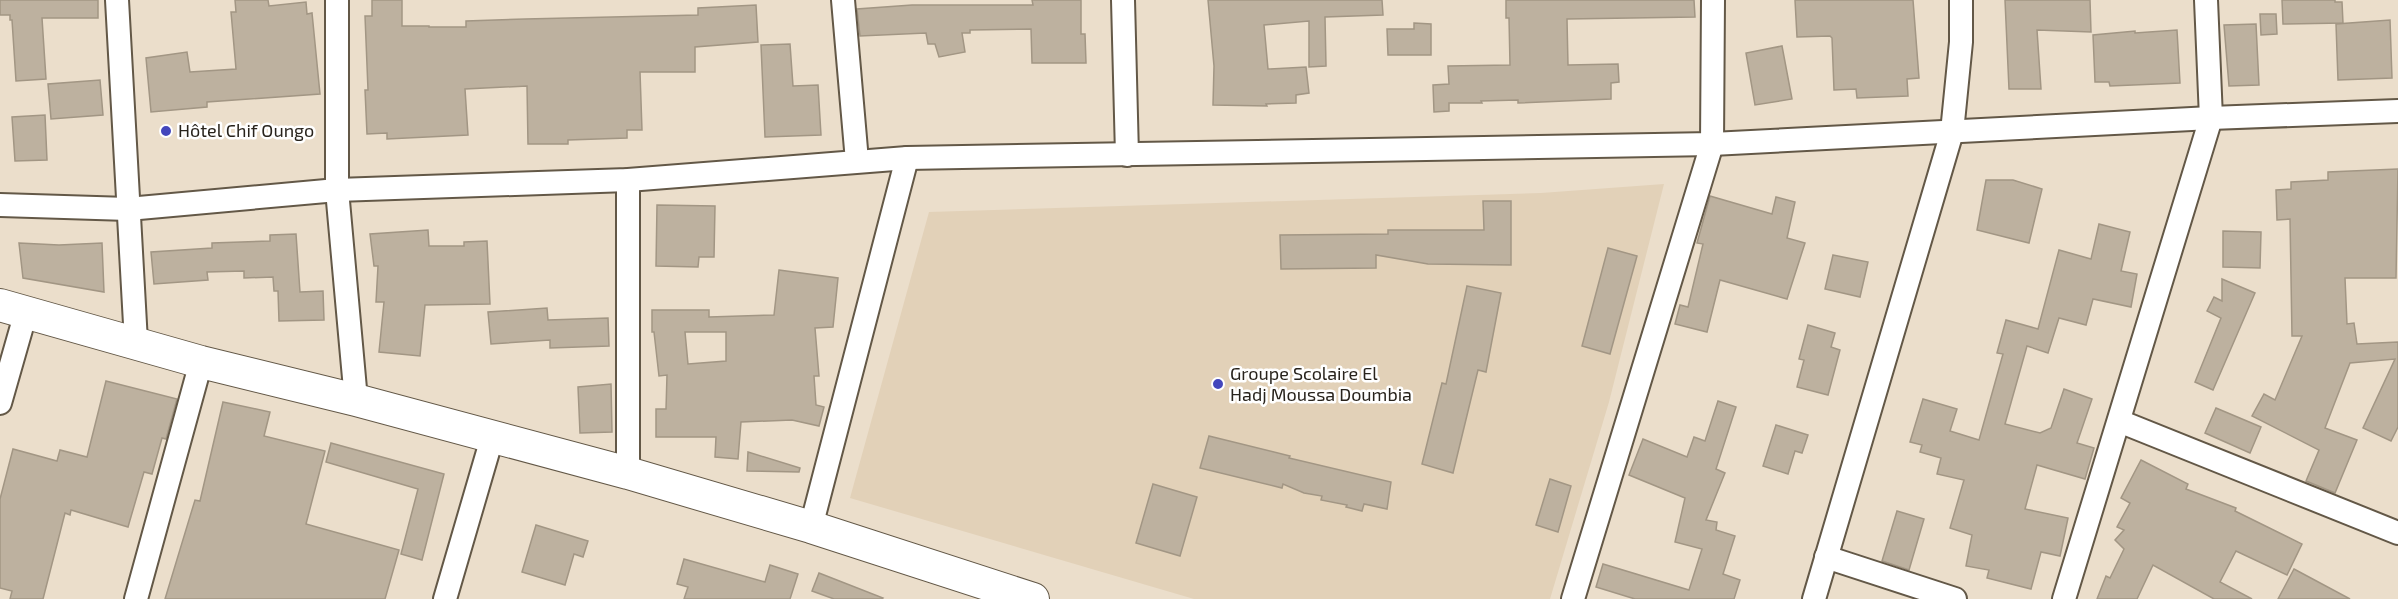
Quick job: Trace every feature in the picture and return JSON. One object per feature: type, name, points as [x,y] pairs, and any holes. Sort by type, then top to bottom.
[{"type":"street","points":[[117,0],[136,342]]},
{"type":"street","points":[[337,0],[337,190],[356,400]]},
{"type":"street","points":[[843,0],[857,161]]},
{"type":"street","points":[[1123,0],[1127,155]]},
{"type":"street","points":[[1573,599],[1712,144],[1713,0]]},
{"type":"street","points":[[1814,599],[1952,132],[1961,42],[1961,0]]},
{"type":"street","points":[[2064,599],[2211,118],[2206,0]]},
{"type":"street","points":[[0,205],[129,208],[337,190],[628,180],[907,158],[1712,144],[2211,118],[2398,111]]},
{"type":"street","points":[[811,527],[907,158]]},
{"type":"street","points":[[628,180],[628,473]]},
{"type":"street","points":[[0,403],[13,309],[201,362],[356,400],[628,473],[811,527],[1033,599]]},
{"type":"street","points":[[136,599],[201,362]]},
{"type":"street","points":[[2119,421],[2398,533]]},
{"type":"street","points":[[445,599],[492,438]]},
{"type":"street","points":[[1826,557],[1955,599]]},
{"type":"shaded area","name":"Groupe Scolaire El Hadj Moussa Doumbia","points":[[1664,184],[1609,402],[1550,599],[1194,599],[850,498],[929,212],[1541,193]]},
{"type":"building","points":[[0,0],[98,0],[98,18],[42,18],[46,79],[16,81],[12,20],[10,20],[10,15],[0,15]]},
{"type":"building","points":[[235,0],[268,0],[269,6],[306,2],[307,14],[312,13],[320,94],[207,102],[207,107],[151,112],[146,58],[187,52],[190,72],[236,69],[231,12],[236,12]]},
{"type":"building","points":[[372,0],[402,0],[402,26],[429,27],[466,27],[466,21],[698,15],[698,8],[756,5],[758,42],[695,47],[695,72],[640,72],[642,130],[627,130],[627,138],[568,140],[568,144],[528,144],[527,86],[465,89],[468,135],[387,139],[387,133],[367,134],[365,16],[372,16]]},
{"type":"building","points":[[1032,0],[1081,0],[1081,34],[1085,34],[1086,63],[1032,63],[1031,29],[970,30],[970,33],[962,33],[965,52],[939,57],[935,44],[928,44],[926,33],[860,36],[857,9],[912,5],[1033,5]]},
{"type":"building","points":[[1208,0],[1382,0],[1383,15],[1325,17],[1326,66],[1309,67],[1309,21],[1264,25],[1268,69],[1306,67],[1309,93],[1296,95],[1296,103],[1266,104],[1267,106],[1213,105],[1214,66]]},
{"type":"building","points":[[1506,0],[1694,0],[1695,17],[1567,19],[1568,65],[1618,64],[1619,82],[1611,83],[1611,99],[1449,103],[1449,111],[1434,112],[1433,85],[1449,84],[1448,66],[1510,65],[1509,18],[1506,18]]},
{"type":"building","points":[[1795,0],[1913,0],[1919,78],[1907,79],[1908,96],[1857,98],[1856,89],[1834,90],[1832,38],[1830,36],[1797,37]]},
{"type":"building","points":[[2005,0],[2090,0],[2091,32],[2037,30],[2041,89],[2009,89]]},
{"type":"building","points":[[2282,0],[2342,2],[2343,23],[2283,24]]},
{"type":"building","points":[[2260,14],[2276,14],[2277,34],[2261,35]]},
{"type":"building","points":[[2390,20],[2392,78],[2338,80],[2336,24]]},
{"type":"building","points":[[1414,23],[1431,24],[1431,55],[1388,55],[1387,29],[1414,29]]},
{"type":"building","points":[[2256,24],[2259,85],[2229,86],[2224,25]]},
{"type":"building","points":[[2177,30],[2180,83],[2110,86],[2109,82],[2095,82],[2093,35]]},
{"type":"building","points":[[790,44],[793,86],[818,85],[821,135],[765,137],[761,45]]},
{"type":"building","points":[[1782,46],[1792,99],[1755,105],[1746,53]]},
{"type":"building","points":[[100,80],[103,115],[51,119],[48,84]]},
{"type":"building","points":[[45,115],[47,160],[15,161],[12,117]]},
{"type":"building","points":[[2398,169],[2396,278],[2345,278],[2347,324],[2354,323],[2357,344],[2398,342],[2398,427],[2391,441],[2363,428],[2395,359],[2350,363],[2325,428],[2357,440],[2335,493],[2306,481],[2319,450],[2252,416],[2264,394],[2275,400],[2302,336],[2292,336],[2290,219],[2277,220],[2276,190],[2291,189],[2291,182],[2328,180],[2328,172]]},
{"type":"building","points":[[1986,180],[2013,180],[2042,189],[2029,243],[1977,230]]},
{"type":"building","points":[[1710,196],[1772,214],[1776,197],[1795,202],[1787,238],[1805,243],[1787,299],[1720,280],[1707,332],[1675,324],[1680,305],[1688,307],[1703,244],[1697,243]]},
{"type":"building","points":[[1483,201],[1511,201],[1511,265],[1428,264],[1376,255],[1376,268],[1281,269],[1280,235],[1388,234],[1388,230],[1484,230]]},
{"type":"building","points":[[657,205],[715,206],[714,257],[699,257],[698,267],[656,266]]},
{"type":"building","points":[[2099,224],[2130,232],[2121,271],[2137,274],[2131,307],[2093,299],[2086,325],[2059,318],[2048,353],[2027,346],[2005,424],[2040,433],[2051,428],[2064,389],[2092,399],[2077,443],[2094,448],[2085,479],[2037,465],[2025,509],[2068,518],[2060,556],[2041,552],[2031,589],[1987,578],[1989,570],[1966,566],[1972,535],[1950,528],[1964,480],[1937,474],[1941,458],[1920,452],[1922,445],[1910,442],[1923,399],[1957,409],[1950,431],[1979,440],[2003,354],[1997,353],[2006,320],[2038,329],[2059,250],[2091,259]]},
{"type":"building","points":[[428,230],[429,246],[464,246],[464,242],[487,241],[490,304],[425,305],[420,356],[379,352],[384,302],[376,302],[378,266],[374,266],[370,234]]},
{"type":"building","points":[[2223,231],[2261,232],[2260,268],[2223,267]]},
{"type":"building","points":[[296,234],[300,292],[323,291],[324,320],[279,321],[278,291],[274,291],[273,277],[244,278],[244,271],[207,272],[208,280],[154,284],[151,252],[212,248],[212,243],[270,241],[270,235]]},
{"type":"building","points":[[19,243],[59,245],[102,243],[104,292],[23,278]]},
{"type":"building","points":[[1608,248],[1637,256],[1610,354],[1582,346]]},
{"type":"building","points":[[1833,255],[1868,262],[1860,297],[1825,289]]},
{"type":"building","points":[[779,270],[838,278],[833,327],[815,328],[819,376],[814,376],[816,405],[824,407],[819,426],[792,420],[741,422],[738,459],[715,457],[716,437],[656,437],[656,409],[666,409],[667,375],[659,376],[654,332],[652,332],[652,310],[709,310],[709,317],[774,315]],"holes":[[[685,332],[726,332],[726,361],[688,364]]]},
{"type":"building","points":[[2222,279],[2255,293],[2213,390],[2195,382],[2221,318],[2207,311],[2214,297],[2222,301]]},
{"type":"building","points":[[1467,286],[1501,293],[1486,372],[1478,370],[1453,473],[1422,464],[1442,383],[1446,384]]},
{"type":"building","points":[[547,308],[548,320],[608,318],[609,346],[550,348],[550,340],[491,344],[488,312]]},
{"type":"building","points":[[1808,325],[1835,333],[1831,347],[1840,350],[1828,395],[1797,387],[1804,360],[1799,359]]},
{"type":"building","points":[[106,381],[177,399],[166,439],[162,438],[152,474],[144,472],[128,527],[71,510],[70,515],[65,513],[43,599],[10,599],[12,591],[0,588],[0,499],[13,449],[57,461],[60,450],[87,457]]},
{"type":"building","points":[[611,384],[612,432],[580,433],[578,387]]},
{"type":"building","points":[[1718,401],[1736,407],[1716,469],[1725,473],[1706,520],[1717,522],[1716,530],[1735,536],[1723,574],[1740,580],[1734,599],[1635,599],[1596,587],[1603,564],[1689,590],[1702,549],[1675,542],[1685,498],[1629,475],[1643,439],[1687,457],[1694,437],[1705,441]]},
{"type":"building","points":[[223,402],[270,412],[264,436],[325,451],[306,524],[399,550],[385,599],[165,599],[195,500],[200,501]]},
{"type":"building","points":[[2216,408],[2261,427],[2250,453],[2205,433]]},
{"type":"building","points":[[1776,425],[1808,435],[1802,453],[1795,451],[1788,474],[1763,466]]},
{"type":"building","points":[[1209,436],[1391,482],[1387,509],[1364,504],[1362,511],[1346,507],[1347,505],[1321,500],[1322,496],[1304,493],[1283,484],[1282,488],[1200,468]]},
{"type":"building","points":[[331,443],[444,474],[422,560],[401,554],[418,489],[326,462]]},
{"type":"building","points":[[748,452],[800,468],[799,472],[747,471]]},
{"type":"building","points":[[2141,460],[2188,484],[2186,489],[2236,508],[2235,511],[2302,544],[2287,575],[2236,551],[2220,582],[2252,599],[2214,599],[2153,565],[2137,599],[2097,599],[2106,576],[2110,578],[2124,549],[2115,540],[2124,530],[2117,527],[2130,503],[2121,498]]},
{"type":"building","points":[[1550,479],[1571,486],[1558,532],[1536,525]]},
{"type":"building","points":[[1153,484],[1197,497],[1180,556],[1136,543]]},
{"type":"building","points":[[1897,511],[1924,519],[1909,570],[1882,561]]},
{"type":"building","points":[[536,525],[588,541],[583,557],[574,554],[565,585],[522,572]]},
{"type":"building","points":[[684,559],[765,582],[770,565],[798,574],[790,599],[684,599],[688,587],[677,584]]},
{"type":"building","points":[[2294,569],[2350,599],[2278,599]]},
{"type":"building","points":[[819,573],[883,598],[834,599],[812,591]]},
{"type":"place","name":"Hôtel Chif Oungo","points":[[166,131]]},
{"type":"place","name":"Groupe Scolaire El Hadj Moussa Doumbia","points":[[1218,384]]}]
